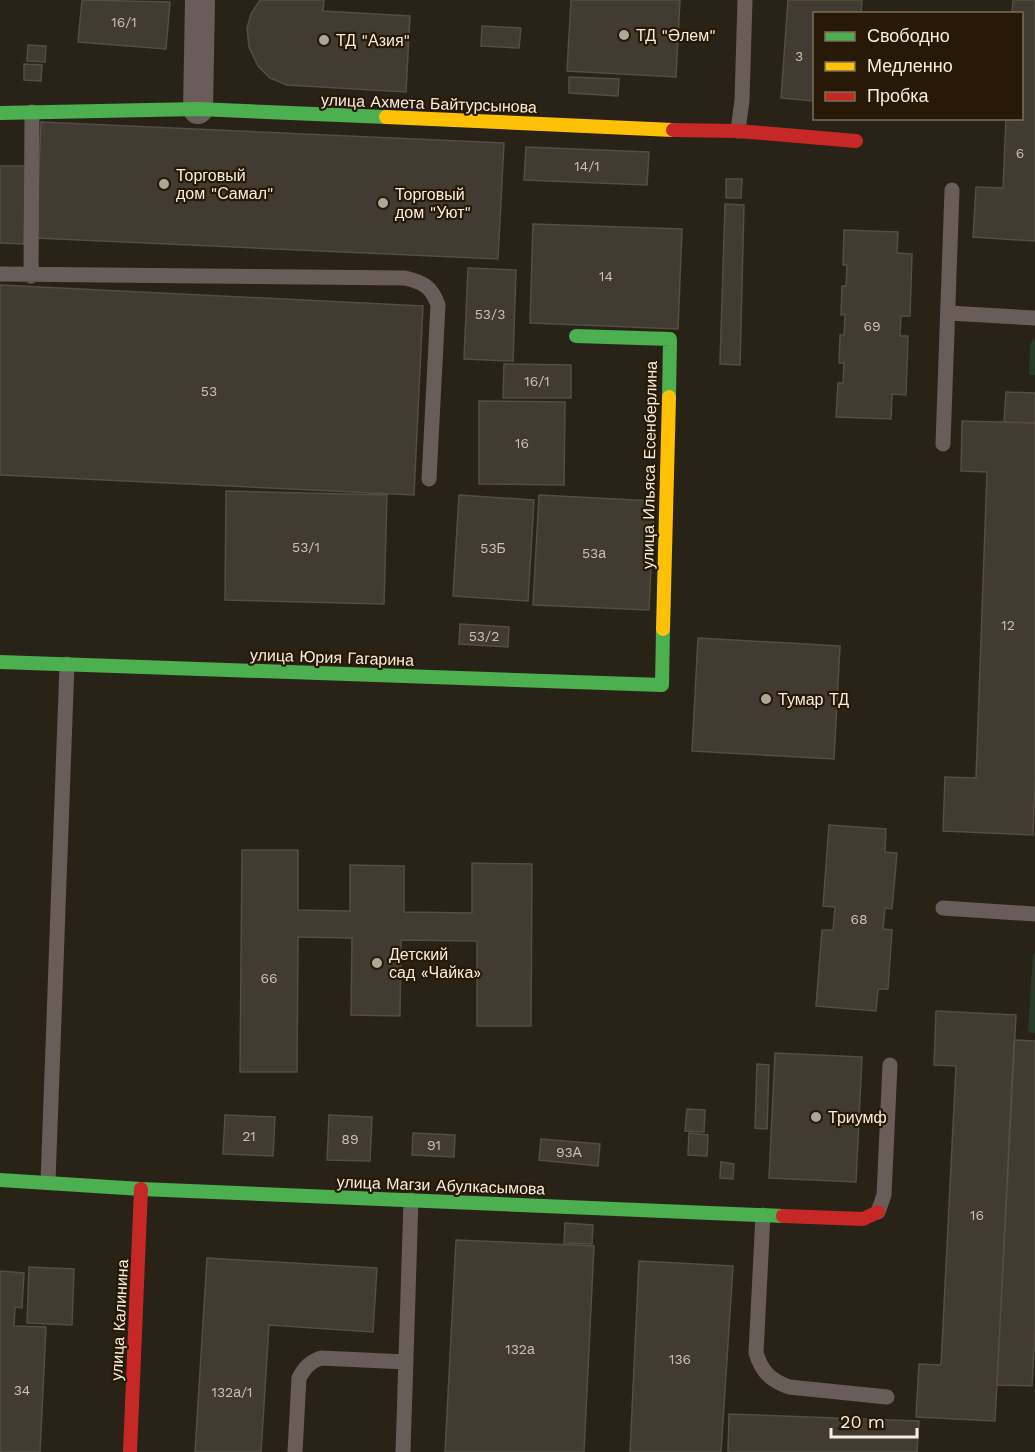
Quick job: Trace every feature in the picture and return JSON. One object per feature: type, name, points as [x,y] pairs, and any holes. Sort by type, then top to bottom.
[{"type":"street","points":[[198,110],[200,0]]},
{"type":"street","name":"улица Ахмета Байтурсынова","points":[[0,113],[198,110],[738,131],[856,141]]},
{"type":"street","name":"улица Ильяса Есенберлина","points":[[576,336],[670,339],[662,685]]},
{"type":"street","name":"улица Юрия Гагарина","points":[[0,662],[662,685]]},
{"type":"street","name":"улица Магзи Абулкасымова","points":[[0,1180],[863,1219],[878,1212]]},
{"type":"street","name":"улица Калинина","points":[[130,1452],[141,1188]]},
{"type":"lane","points":[[738,131],[742,100],[745,0]]},
{"type":"lane","points":[[31,276],[32,112]]},
{"type":"lane","points":[[943,444],[952,190]]},
{"type":"lane","points":[[0,274],[405,278],[428,285],[438,305],[429,479]]},
{"type":"lane","points":[[948,313],[1035,318]]},
{"type":"lane","points":[[48,1182],[67,664]]},
{"type":"lane","points":[[943,908],[1035,914]]},
{"type":"lane","points":[[878,1212],[884,1195],[890,1065]]},
{"type":"lane","points":[[403,1452],[411,1200]]},
{"type":"lane","points":[[763,1215],[756,1353],[767,1376],[789,1387],[887,1397]]},
{"type":"lane","points":[[295,1452],[297,1390],[299,1378],[305,1367],[321,1358],[406,1362]]},
{"type":"green space","points":[[1035,337],[1035,375],[1029,375],[1030,344]]},
{"type":"green space","points":[[1033,954],[1035,954],[1035,1033],[1028,1032]]},
{"type":"building","points":[[82,0],[170,2],[166,49],[78,42]]},
{"type":"building","points":[[260,0],[324,0],[323,11],[410,16],[406,92],[287,85],[270,78],[258,66],[249,47],[247,28],[251,14]]},
{"type":"building","name":"ТД \"Әлем\"","points":[[571,0],[680,0],[676,77],[567,71]]},
{"type":"building","points":[[788,0],[862,0],[861,12],[813,12],[813,101],[781,98]]},
{"type":"building","points":[[1013,0],[1035,0],[1035,241],[973,237],[976,187],[1003,188],[1006,120],[1023,120],[1023,12],[1012,12]]},
{"type":"building","points":[[482,26],[521,28],[519,48],[481,46]]},
{"type":"building","points":[[28,45],[46,46],[45,62],[27,61]]},
{"type":"building","points":[[24,64],[42,65],[41,81],[24,80]]},
{"type":"building","points":[[569,77],[619,79],[618,96],[569,93]]},
{"type":"building","points":[[41,122],[504,143],[498,259],[36,238]]},
{"type":"building","points":[[526,147],[649,152],[647,185],[524,180]]},
{"type":"building","points":[[0,166],[26,166],[24,244],[0,243]]},
{"type":"building","points":[[726,179],[742,179],[741,198],[726,198]]},
{"type":"building","points":[[725,204],[744,205],[740,365],[720,364]]},
{"type":"building","points":[[533,224],[682,229],[678,329],[530,323]]},
{"type":"building","points":[[844,230],[898,232],[897,253],[912,254],[910,316],[901,316],[900,336],[908,336],[906,395],[892,394],[891,419],[836,417],[838,383],[843,383],[844,363],[839,363],[840,335],[844,335],[845,314],[841,315],[842,286],[846,286],[847,265],[843,265]]},
{"type":"building","points":[[468,268],[516,270],[513,361],[464,359]]},
{"type":"building","points":[[0,285],[423,306],[414,495],[0,475]]},
{"type":"building","points":[[504,364],[571,365],[571,398],[503,398]]},
{"type":"building","points":[[1006,392],[1035,393],[1035,423],[1004,422]]},
{"type":"building","points":[[479,401],[565,402],[564,485],[479,484]]},
{"type":"building","points":[[962,421],[1035,423],[1033,835],[943,831],[945,777],[976,778],[987,472],[961,471]]},
{"type":"building","points":[[226,491],[387,495],[384,604],[225,600]]},
{"type":"building","points":[[459,495],[534,500],[528,601],[453,596]]},
{"type":"building","points":[[539,495],[654,501],[649,610],[533,605]]},
{"type":"building","points":[[460,624],[509,627],[508,647],[459,644]]},
{"type":"building","name":"Тумар ТД","points":[[698,638],[840,646],[834,759],[692,751]]},
{"type":"building","points":[[829,825],[886,829],[885,852],[897,853],[892,909],[885,908],[883,929],[892,930],[888,989],[878,989],[876,1011],[816,1006],[822,930],[833,930],[835,907],[823,906]]},
{"type":"building","points":[[242,850],[298,850],[298,910],[350,911],[350,865],[404,866],[404,912],[472,913],[472,863],[532,864],[531,1026],[477,1026],[477,941],[401,940],[400,1016],[351,1015],[352,938],[298,937],[297,1072],[240,1072]]},
{"type":"building","points":[[936,1011],[1016,1015],[995,1421],[916,1417],[919,1364],[941,1365],[956,1066],[934,1065]]},
{"type":"building","points":[[1014,1040],[1035,1041],[1035,1328],[1032,1386],[997,1385]]},
{"type":"building","name":"Триумф","points":[[775,1053],[862,1057],[856,1182],[769,1178]]},
{"type":"building","points":[[757,1064],[769,1065],[767,1129],[755,1128]]},
{"type":"building","points":[[687,1109],[705,1110],[704,1132],[685,1131]]},
{"type":"building","points":[[225,1115],[275,1117],[273,1156],[223,1154]]},
{"type":"building","points":[[329,1115],[372,1117],[370,1161],[327,1160]]},
{"type":"building","points":[[413,1133],[455,1135],[454,1157],[412,1155]]},
{"type":"building","points":[[689,1133],[708,1135],[707,1156],[688,1155]]},
{"type":"building","points":[[541,1139],[600,1144],[598,1166],[539,1160]]},
{"type":"building","points":[[721,1162],[734,1164],[733,1179],[720,1178]]},
{"type":"building","points":[[565,1223],[593,1225],[592,1244],[564,1243]]},
{"type":"building","points":[[456,1240],[594,1246],[584,1452],[445,1452]]},
{"type":"building","points":[[207,1258],[377,1268],[373,1332],[269,1325],[261,1452],[195,1452]]},
{"type":"building","points":[[639,1261],[733,1266],[721,1452],[630,1452]]},
{"type":"building","points":[[29,1267],[74,1269],[72,1325],[27,1323]]},
{"type":"building","points":[[0,1271],[24,1273],[22,1308],[15,1307],[14,1326],[46,1327],[40,1452],[0,1452]]},
{"type":"building","points":[[729,1414],[919,1421],[917,1452],[728,1452]]},
{"type":"traffic: fast","points":[[0,113],[198,109],[386,117]]},
{"type":"traffic: fast","points":[[576,336],[670,339],[669,397]]},
{"type":"traffic: fast","points":[[0,662],[662,685],[663,629]]},
{"type":"traffic: fast","points":[[0,1180],[141,1189],[783,1216]]},
{"type":"traffic: slow","points":[[386,117],[673,130]]},
{"type":"traffic: slow","points":[[663,629],[669,397]]},
{"type":"traffic: jam","points":[[673,130],[738,131],[856,141]]},
{"type":"traffic: jam","points":[[130,1452],[141,1189]]},
{"type":"traffic: jam","points":[[783,1216],[863,1219],[878,1212]]},
{"type":"place","name":"ТД \"Әлем\"","points":[[624,35]]},
{"type":"place","name":"ТД \"Азия\"","points":[[324,40]]},
{"type":"place","name":"Торговый дом \"Самал\"","points":[[164,184]]},
{"type":"place","name":"Торговый дом \"Уют\"","points":[[383,203]]},
{"type":"place","name":"Тумар ТД","points":[[766,699]]},
{"type":"place","name":"Детский сад «Чайка»","points":[[377,963]]},
{"type":"place","name":"Триумф","points":[[816,1117]]}]
